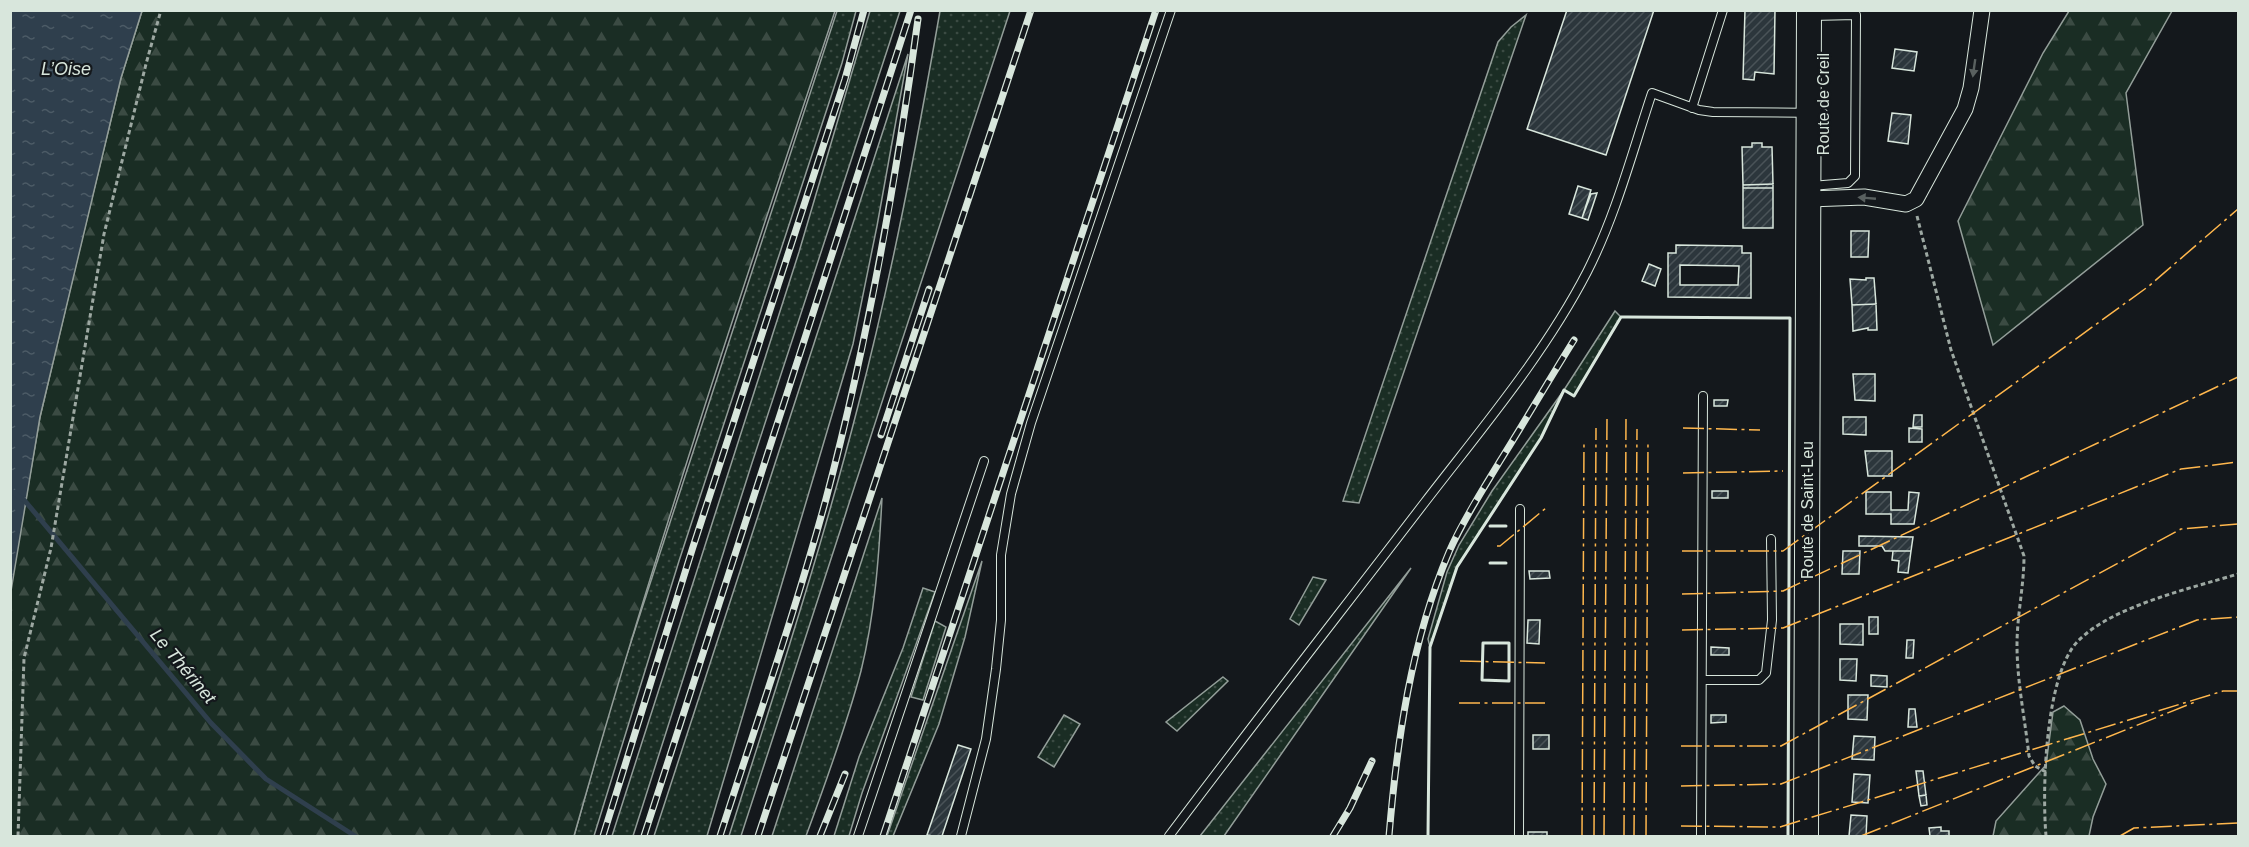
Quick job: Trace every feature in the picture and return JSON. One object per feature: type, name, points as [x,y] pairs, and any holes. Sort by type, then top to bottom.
[{"type":"main road","name":"Route de Creil","points":[[1815,190],[1816,13]]},
{"type":"main road","name":"Route de Saint-Leu","points":[[1806,837],[1815,190]]},
{"type":"main road","name":"Route de Saint-Leu","points":[[1815,190],[1819,837]]},
{"type":"street","points":[[1815,190],[1912,203],[1921,192],[1965,109],[1971,88],[1982,10]]},
{"type":"lane","points":[[961,837],[986,739],[1001,620],[1001,555],[1011,494],[1031,423],[1171,10]]},
{"type":"lane","points":[[1692,108],[1723,10]]},
{"type":"lane","points":[[1815,190],[1848,183],[1855,176],[1856,27],[1856,15],[1816,13]]},
{"type":"lane","points":[[1169,837],[1292,672],[1502,402],[1552,332],[1587,272],[1612,216],[1652,93],[1692,108],[1713,112],[1816,113]]},
{"type":"lane","points":[[1701,837],[1703,396]]},
{"type":"lane","points":[[858,837],[984,461]]},
{"type":"lane","points":[[1519,837],[1520,509]]},
{"type":"lane","points":[[1701,680],[1758,680],[1766,673],[1772,620],[1771,539]]},
{"type":"path","points":[[18,837],[24,658],[56,521],[104,234],[161,10]]},
{"type":"path","points":[[1912,203],[1920,225],[1951,350],[2024,556],[2024,585],[2017,642],[2018,667],[2029,756],[2036,766],[2046,772]]},
{"type":"path","points":[[2046,837],[2046,772],[2049,736],[2060,670],[2072,648],[2103,622],[2154,600],[2238,574]]},
{"type":"green space","points":[[142,11],[835,11],[667,525],[574,836],[11,836],[10,591],[40,417],[121,78]]},
{"type":"green space","points":[[837,11],[856,11],[842,63],[679,561],[594,836],[574,836],[614,694]]},
{"type":"green space","points":[[870,11],[900,11],[633,836],[612,836],[799,252]]},
{"type":"green space","points":[[940,11],[1010,11],[741,836],[729,836],[813,568],[858,406],[903,209]]},
{"type":"green space","points":[[2069,11],[2172,11],[2126,93],[2143,225],[1993,345],[1958,221],[2043,53]]},
{"type":"green space","points":[[1526,15],[1359,503],[1343,501],[1498,42]]},
{"type":"green space","points":[[908,54],[853,344],[707,836],[654,836]]},
{"type":"green space","points":[[1615,311],[1621,317],[1574,396],[1564,390]]},
{"type":"green space","points":[[1564,390],[1541,438],[1457,567],[1430,647],[1428,639],[1447,572],[1459,545],[1492,491]]},
{"type":"green space","points":[[882,498],[878,563],[870,628],[861,671],[842,734],[806,836],[772,836]]},
{"type":"green space","points":[[982,561],[965,637],[939,724],[893,836],[887,836]]},
{"type":"green space","points":[[1411,568],[1224,836],[1200,836]]},
{"type":"green space","points":[[1313,577],[1326,580],[1299,625],[1290,619]]},
{"type":"green space","points":[[923,588],[935,592],[862,793],[849,836],[834,836],[859,757],[903,648]]},
{"type":"green space","points":[[935,621],[946,627],[923,700],[911,697]]},
{"type":"green space","points":[[1223,677],[1228,681],[1177,731],[1166,722]]},
{"type":"green space","points":[[2064,706],[2080,720],[2093,759],[2106,784],[2093,817],[2089,836],[1993,836],[1996,821],[2046,765],[2053,712]]},
{"type":"green space","points":[[1064,715],[1080,724],[1054,767],[1038,757]]},
{"type":"water","name":"L’Oise","points":[[11,10],[142,11],[121,78],[40,417],[11,591]]},
{"type":"building","points":[[1567,10],[1654,10],[1606,155],[1527,129]]},
{"type":"building","points":[[1745,10],[1775,10],[1774,74],[1755,72],[1754,80],[1743,79]]},
{"type":"building","points":[[1895,49],[1917,52],[1914,71],[1892,68]]},
{"type":"building","points":[[1892,113],[1911,115],[1908,144],[1888,141]]},
{"type":"building","points":[[1752,143],[1762,143],[1762,147],[1772,147],[1773,184],[1743,185],[1742,147],[1752,147]]},
{"type":"building","points":[[1773,184],[1773,188],[1743,188],[1743,185]]},
{"type":"building","points":[[1578,186],[1591,190],[1582,218],[1569,214]]},
{"type":"building","points":[[1743,188],[1773,188],[1773,228],[1743,228]]},
{"type":"building","points":[[1597,193],[1588,220],[1582,218],[1591,194]]},
{"type":"building","points":[[1851,231],[1869,231],[1868,257],[1851,257]]},
{"type":"building","points":[[1676,245],[1742,246],[1742,253],[1751,253],[1751,298],[1668,297],[1668,253],[1676,253]],"holes":[[[1680,265],[1739,266],[1738,285],[1680,285]]]},
{"type":"building","points":[[1649,264],[1661,269],[1655,286],[1642,281]]},
{"type":"building","points":[[1866,278],[1874,278],[1876,304],[1852,305],[1850,279],[1866,280]]},
{"type":"building","points":[[1876,304],[1877,330],[1868,330],[1868,328],[1853,331],[1852,305]]},
{"type":"building","points":[[1853,374],[1875,374],[1875,401],[1855,400]]},
{"type":"building","points":[[1714,400],[1728,400],[1727,406],[1714,406]]},
{"type":"building","points":[[1914,415],[1922,415],[1922,427],[1913,427]]},
{"type":"building","points":[[1843,417],[1866,417],[1866,435],[1843,434]]},
{"type":"building","points":[[1909,428],[1922,429],[1922,442],[1909,442]]},
{"type":"building","points":[[1865,451],[1892,451],[1892,476],[1868,476]]},
{"type":"building","points":[[1712,491],[1728,491],[1728,498],[1712,498]]},
{"type":"building","points":[[1866,492],[1891,492],[1891,510],[1908,510],[1909,492],[1919,493],[1914,524],[1891,524],[1891,514],[1866,514]]},
{"type":"building","points":[[1859,536],[1913,537],[1911,551],[1885,551],[1882,546],[1859,546]]},
{"type":"building","points":[[1843,551],[1860,551],[1859,574],[1842,574]]},
{"type":"building","points":[[1893,551],[1911,551],[1908,573],[1898,572],[1899,561],[1892,560]]},
{"type":"building","points":[[1529,571],[1549,571],[1550,578],[1530,579]]},
{"type":"building","points":[[1869,617],[1878,617],[1878,634],[1869,634]]},
{"type":"building","points":[[1528,620],[1540,620],[1539,644],[1527,643]]},
{"type":"building","points":[[1840,624],[1863,624],[1863,645],[1840,644]]},
{"type":"building","points":[[1907,640],[1914,640],[1913,658],[1906,658]]},
{"type":"building","points":[[1711,647],[1729,648],[1729,655],[1711,655]]},
{"type":"building","points":[[1840,659],[1857,659],[1856,681],[1840,680]]},
{"type":"building","points":[[1871,675],[1887,676],[1887,687],[1871,686]]},
{"type":"building","points":[[1848,695],[1868,695],[1867,720],[1848,719]]},
{"type":"building","points":[[1909,709],[1915,709],[1917,727],[1908,727]]},
{"type":"building","points":[[1711,715],[1726,715],[1726,722],[1711,723]]},
{"type":"building","points":[[1533,735],[1549,735],[1549,749],[1533,749]]},
{"type":"building","points":[[1854,736],[1875,737],[1874,760],[1852,759]]},
{"type":"building","points":[[958,745],[971,749],[942,836],[927,835]]},
{"type":"building","points":[[1916,771],[1923,771],[1926,795],[1919,796]]},
{"type":"building","points":[[1854,774],[1870,775],[1868,803],[1852,802]]},
{"type":"building","points":[[1926,795],[1927,805],[1921,806],[1919,796]]},
{"type":"building","points":[[1851,815],[1867,816],[1866,836],[1849,836]]},
{"type":"building","points":[[1941,827],[1941,831],[1949,831],[1949,836],[1930,836],[1929,828]]},
{"type":"building","points":[[1528,832],[1547,832],[1547,836],[1528,836]]},
{"type":"waterway","name":"Le Thérinet","points":[[10,490],[25,501],[211,723],[266,779],[355,836]]},
{"type":"railway","points":[[603,836],[692,550],[845,79],[864,10]]},
{"type":"railway","points":[[644,836],[911,10]]},
{"type":"railway","points":[[758,836],[1031,10]]},
{"type":"railway","points":[[883,836],[1156,10]]},
{"type":"railway","points":[[720,836],[801,584],[841,439],[868,320],[900,140],[918,19]]},
{"type":"railway","points":[[881,435],[929,289]]},
{"type":"railway","points":[[1389,836],[1401,728],[1415,656],[1436,586],[1449,552],[1486,483],[1574,340]]},
{"type":"railway","points":[[1333,836],[1350,808],[1372,761]]},
{"type":"railway","points":[[820,836],[845,774]]},
{"type":"wall","points":[[1428,836],[1430,647],[1457,567],[1541,438],[1564,390],[1574,396],[1621,317],[1790,318],[1788,836]]},
{"type":"wall","points":[[1490,526],[1506,526]]},
{"type":"wall","points":[[1490,563],[1506,563]]},
{"type":"wall","points":[[1483,643],[1509,643],[1509,681],[1482,680],[1483,643]]},
{"type":"power","points":[[1682,551],[1783,551],[2149,286],[2238,209]]},
{"type":"power","points":[[1682,594],[1783,591],[2238,377]]},
{"type":"power","points":[[1604,836],[1607,418]]},
{"type":"power","points":[[1624,836],[1626,418]]},
{"type":"power","points":[[1594,836],[1596,428]]},
{"type":"power","points":[[1683,428],[1760,430]]},
{"type":"power","points":[[1634,836],[1637,429]]},
{"type":"power","points":[[1582,836],[1584,440]]},
{"type":"power","points":[[1646,836],[1648,440]]},
{"type":"power","points":[[1682,630],[1783,628],[2181,469],[2238,462]]},
{"type":"power","points":[[1683,473],[1783,471]]},
{"type":"power","points":[[1497,546],[1500,546],[1546,508]]},
{"type":"power","points":[[1681,746],[1781,746],[2181,529],[2238,524]]},
{"type":"power","points":[[1681,786],[1781,784],[2197,620],[2238,617]]},
{"type":"power","points":[[1460,661],[1545,663]]},
{"type":"power","points":[[1681,826],[1780,827],[2223,691],[2238,691]]},
{"type":"power","points":[[1861,836],[2195,702]]},
{"type":"power","points":[[1459,703],[1545,703]]},
{"type":"power","points":[[2120,836],[2134,828],[2238,823]]}]
